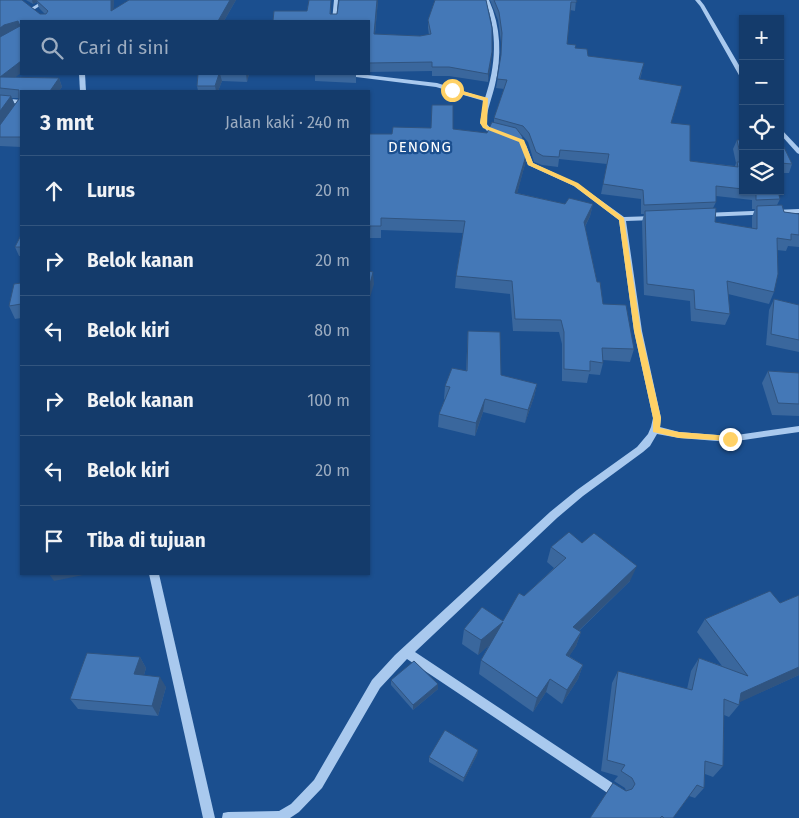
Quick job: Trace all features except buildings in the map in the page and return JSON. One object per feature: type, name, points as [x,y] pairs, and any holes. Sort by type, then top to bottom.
[{"type":"street","points":[[33,8],[47,0]]},
{"type":"street","points":[[334,20],[336,0]]},
{"type":"street","points":[[487,0],[495,16],[496,57],[493,82],[486,100],[483,123],[485,127],[506,134]]},
{"type":"street","points":[[697,0],[702,5],[739,70]]},
{"type":"street","points":[[26,4],[40,15]]},
{"type":"street","points":[[82,75],[83,90]]},
{"type":"street","points":[[356,75],[437,85],[486,100]]},
{"type":"street","points":[[0,100],[20,103]]},
{"type":"street","points":[[16,111],[20,105]]},
{"type":"street","points":[[784,135],[799,152]]},
{"type":"street","points":[[518,138],[522,141],[530,164],[576,185],[622,219],[661,217]]},
{"type":"street","points":[[701,216],[799,211]]},
{"type":"street","points":[[228,818],[280,817],[296,808],[318,784],[376,684],[407,652],[572,497],[636,453],[645,445],[656,430],[657,418],[638,331],[622,219]]},
{"type":"street","points":[[656,430],[679,435],[730,439],[799,429]]},
{"type":"street","points":[[154,575],[209,818]]},
{"type":"street","points":[[407,652],[620,794]]},
{"type":"district","name":"DENONG","points":[[420,147]]},
{"type":"route","points":[[452,90],[486,100],[483,118],[485,127],[489,130],[518,138],[522,141],[530,164],[568,180],[622,219],[638,331],[657,418],[656,430],[679,435],[730,439]]}]
